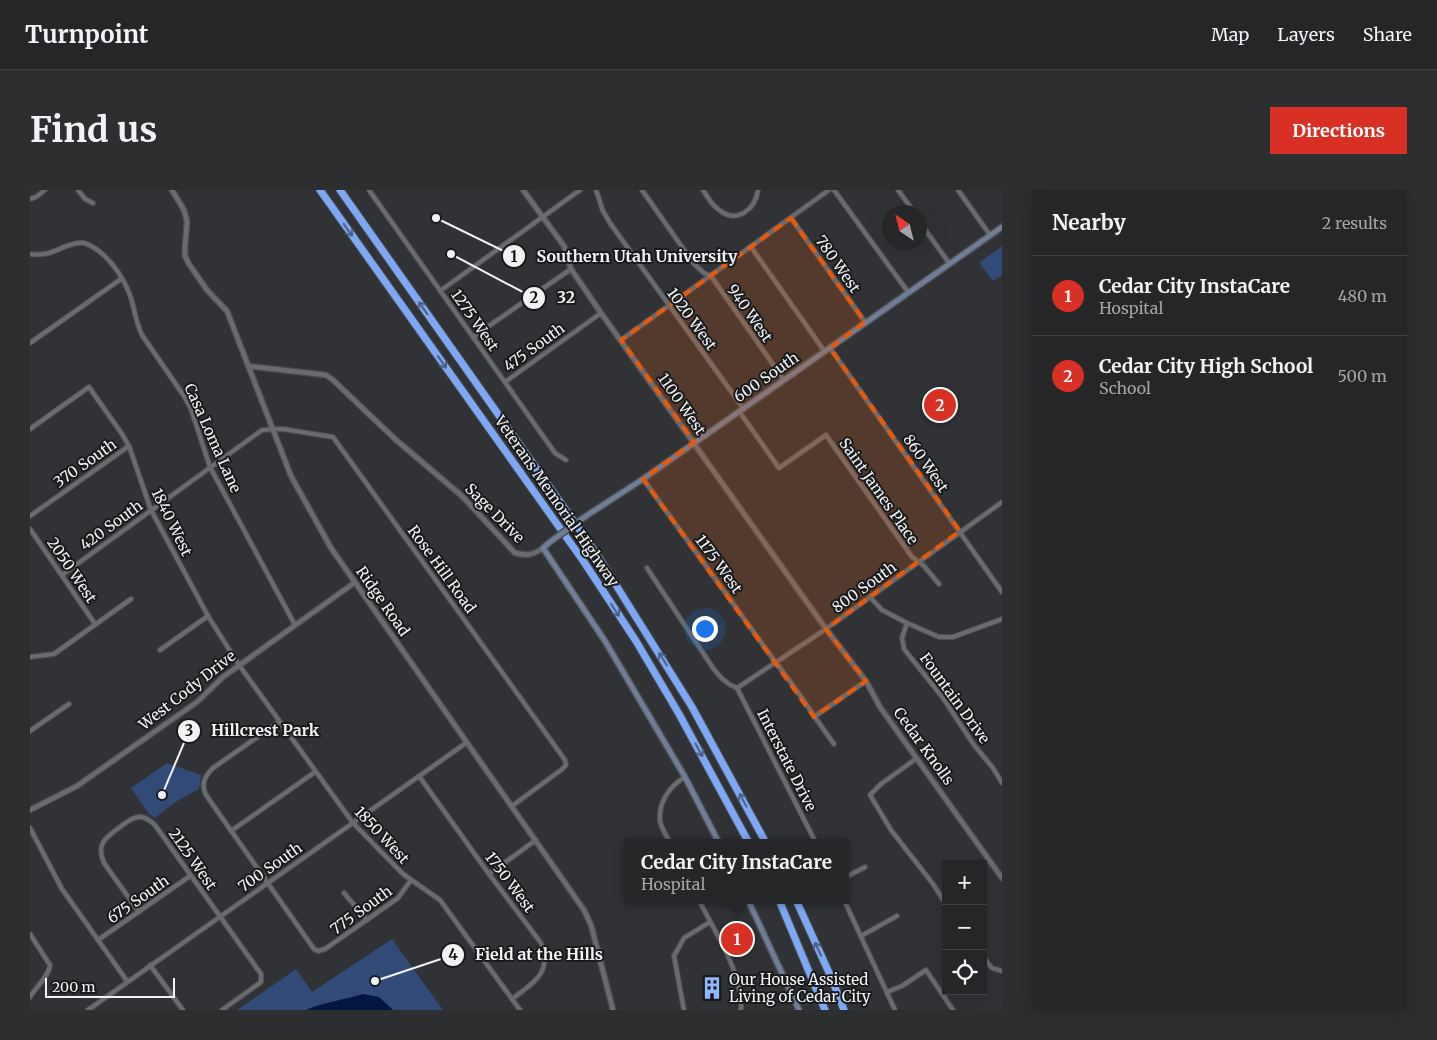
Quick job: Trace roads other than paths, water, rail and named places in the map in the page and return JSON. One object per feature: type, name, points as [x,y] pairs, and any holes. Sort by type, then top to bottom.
[{"type":"highway","name":"Veterans Memorial Highway","points":[[320,190],[584,562],[636,641],[679,714],[747,839]]},
{"type":"highway","name":"Veterans Memorial Highway","points":[[340,190],[596,553],[692,707],[764,839]]},
{"type":"highway","points":[[781,904],[825,1010]]},
{"type":"highway","points":[[798,904],[844,1010]]},
{"type":"highway","points":[[831,977],[837,984],[848,1010]]},
{"type":"main road","name":"600 South","points":[[543,548],[586,516],[643,479],[1002,227]]},
{"type":"main road","name":"Sage Drive","points":[[543,548],[605,641],[685,777],[717,839]]},
{"type":"main road","points":[[750,904],[799,1010]]},
{"type":"street","points":[[30,199],[36,198],[45,190]]},
{"type":"street","points":[[78,190],[85,200],[93,203]]},
{"type":"street","name":"Ridge Road","points":[[172,190],[184,210],[187,220],[185,256],[207,290],[227,311],[291,476],[312,515],[354,583],[575,895],[588,917],[613,1010]]},
{"type":"street","name":"1275 West","points":[[369,190],[555,453],[566,460]]},
{"type":"street","name":"1100 West","points":[[523,190],[564,246],[571,269],[601,313],[826,629]]},
{"type":"street","points":[[440,291],[580,190]]},
{"type":"street","name":"1020 West","points":[[596,190],[602,211],[741,410]]},
{"type":"street","name":"940 West","points":[[642,190],[694,264],[710,276],[784,380]]},
{"type":"street","points":[[703,190],[717,209],[730,216],[745,212],[753,207],[757,199],[758,190]]},
{"type":"street","points":[[621,340],[829,190]]},
{"type":"street","points":[[834,190],[908,292]]},
{"type":"street","points":[[898,190],[909,205]]},
{"type":"street","points":[[958,190],[990,235]]},
{"type":"street","name":"780 West","points":[[791,218],[865,322]]},
{"type":"street","points":[[927,230],[950,263]]},
{"type":"street","name":"Casa Loma Lane","points":[[30,254],[49,254],[76,243],[84,243],[106,256],[128,291],[137,325],[142,335],[188,403],[210,467],[295,625]]},
{"type":"street","points":[[751,247],[825,352]]},
{"type":"street","points":[[473,336],[571,269]]},
{"type":"street","points":[[30,343],[121,279]]},
{"type":"street","name":"475 South","points":[[505,382],[601,313]]},
{"type":"street","name":"860 West","points":[[830,348],[1002,592]]},
{"type":"street","name":"Sage Drive","points":[[248,366],[326,376],[333,380],[395,439],[462,496],[515,553],[533,555],[543,548]]},
{"type":"street","name":"1840 West","points":[[30,429],[89,388],[129,446],[151,510],[208,616],[239,665]]},
{"type":"street","name":"Saint James Place","points":[[741,410],[779,468],[826,435],[912,557],[918,562]]},
{"type":"street","name":"420 South","points":[[62,575],[262,430],[272,428]]},
{"type":"street","name":"Rose Hill Road","points":[[272,428],[327,435],[337,442],[565,760],[566,765],[561,770],[512,806]]},
{"type":"street","name":"370 South","points":[[30,516],[129,446]]},
{"type":"street","name":"1175 West","points":[[643,479],[796,688],[834,744]]},
{"type":"street","name":"800 South","points":[[737,688],[826,629],[1002,502]]},
{"type":"street","name":"2050 West","points":[[30,529],[95,624]]},
{"type":"street","points":[[918,562],[924,566],[938,584]]},
{"type":"street","points":[[647,568],[713,668],[729,685],[737,688]]},
{"type":"street","name":"West Cody Drive","points":[[30,810],[77,786],[197,702],[223,676],[354,583]]},
{"type":"street","points":[[870,597],[882,610],[939,637],[953,637],[1002,619]]},
{"type":"street","points":[[30,657],[54,654],[131,599]]},
{"type":"street","points":[[160,650],[208,616]]},
{"type":"street","name":"Fountain Drive","points":[[906,623],[902,638],[904,649],[944,698],[974,745],[993,768],[1002,783]]},
{"type":"street","name":"Cedar Knolls","points":[[826,629],[866,681],[880,707],[1002,878]]},
{"type":"street","name":"1850 West","points":[[239,665],[353,823],[403,874],[440,900],[520,1010]]},
{"type":"street","points":[[814,717],[866,681]]},
{"type":"street","name":"Interstate Drive","points":[[737,688],[814,839]]},
{"type":"street","points":[[30,731],[69,704]]},
{"type":"street","points":[[268,883],[206,795],[203,782],[206,775],[213,768],[279,722]]},
{"type":"street","name":"700 South","points":[[88,1010],[466,743]]},
{"type":"street","points":[[918,758],[881,784],[870,795],[892,830],[942,898]]},
{"type":"street","points":[[231,831],[315,772]]},
{"type":"street","name":"1750 West","points":[[419,776],[541,943],[545,952],[544,969],[539,977],[512,999]]},
{"type":"street","points":[[668,839],[660,822],[660,809],[667,793],[685,777]]},
{"type":"street","name":"2125 West","points":[[139,912],[104,863],[101,854],[102,845],[107,837],[129,820],[138,817],[144,818],[155,825],[261,974],[261,982],[222,1010]]},
{"type":"street","points":[[30,828],[56,879],[127,981]]},
{"type":"street","points":[[489,874],[536,840]]},
{"type":"street","points":[[849,876],[866,867]]},
{"type":"street","name":"675 South","points":[[98,940],[190,876]]},
{"type":"street","name":"775 South","points":[[268,883],[314,949],[318,951],[325,949],[398,898],[412,880]]},
{"type":"street","points":[[344,893],[367,920]]},
{"type":"street","points":[[701,904],[736,975],[741,1010]]},
{"type":"street","points":[[846,904],[895,1010]]},
{"type":"street","points":[[861,936],[896,916]]},
{"type":"street","points":[[684,1010],[674,956],[684,938],[710,922]]},
{"type":"street","points":[[30,934],[50,965],[49,973],[39,983],[30,997]]},
{"type":"street","points":[[987,962],[992,968],[1002,972]]},
{"type":"street","points":[[150,965],[183,1010]]},
{"type":"street","points":[[887,992],[902,986],[926,970],[953,1010]]},
{"type":"place","name":"Southern Utah University","points":[[436,218]]},
{"type":"place","name":"32","points":[[451,254]]},
{"type":"place","name":"Cedar City High School","points":[[940,405]]},
{"type":"place","name":"Hillcrest Park","points":[[162,795]]},
{"type":"place","name":"Cedar City InstaCare","points":[[737,939]]},
{"type":"place","name":"Field at the Hills","points":[[375,981]]},
{"type":"place","name":"Our House Assisted Living of Cedar City","points":[[712,988]]}]
